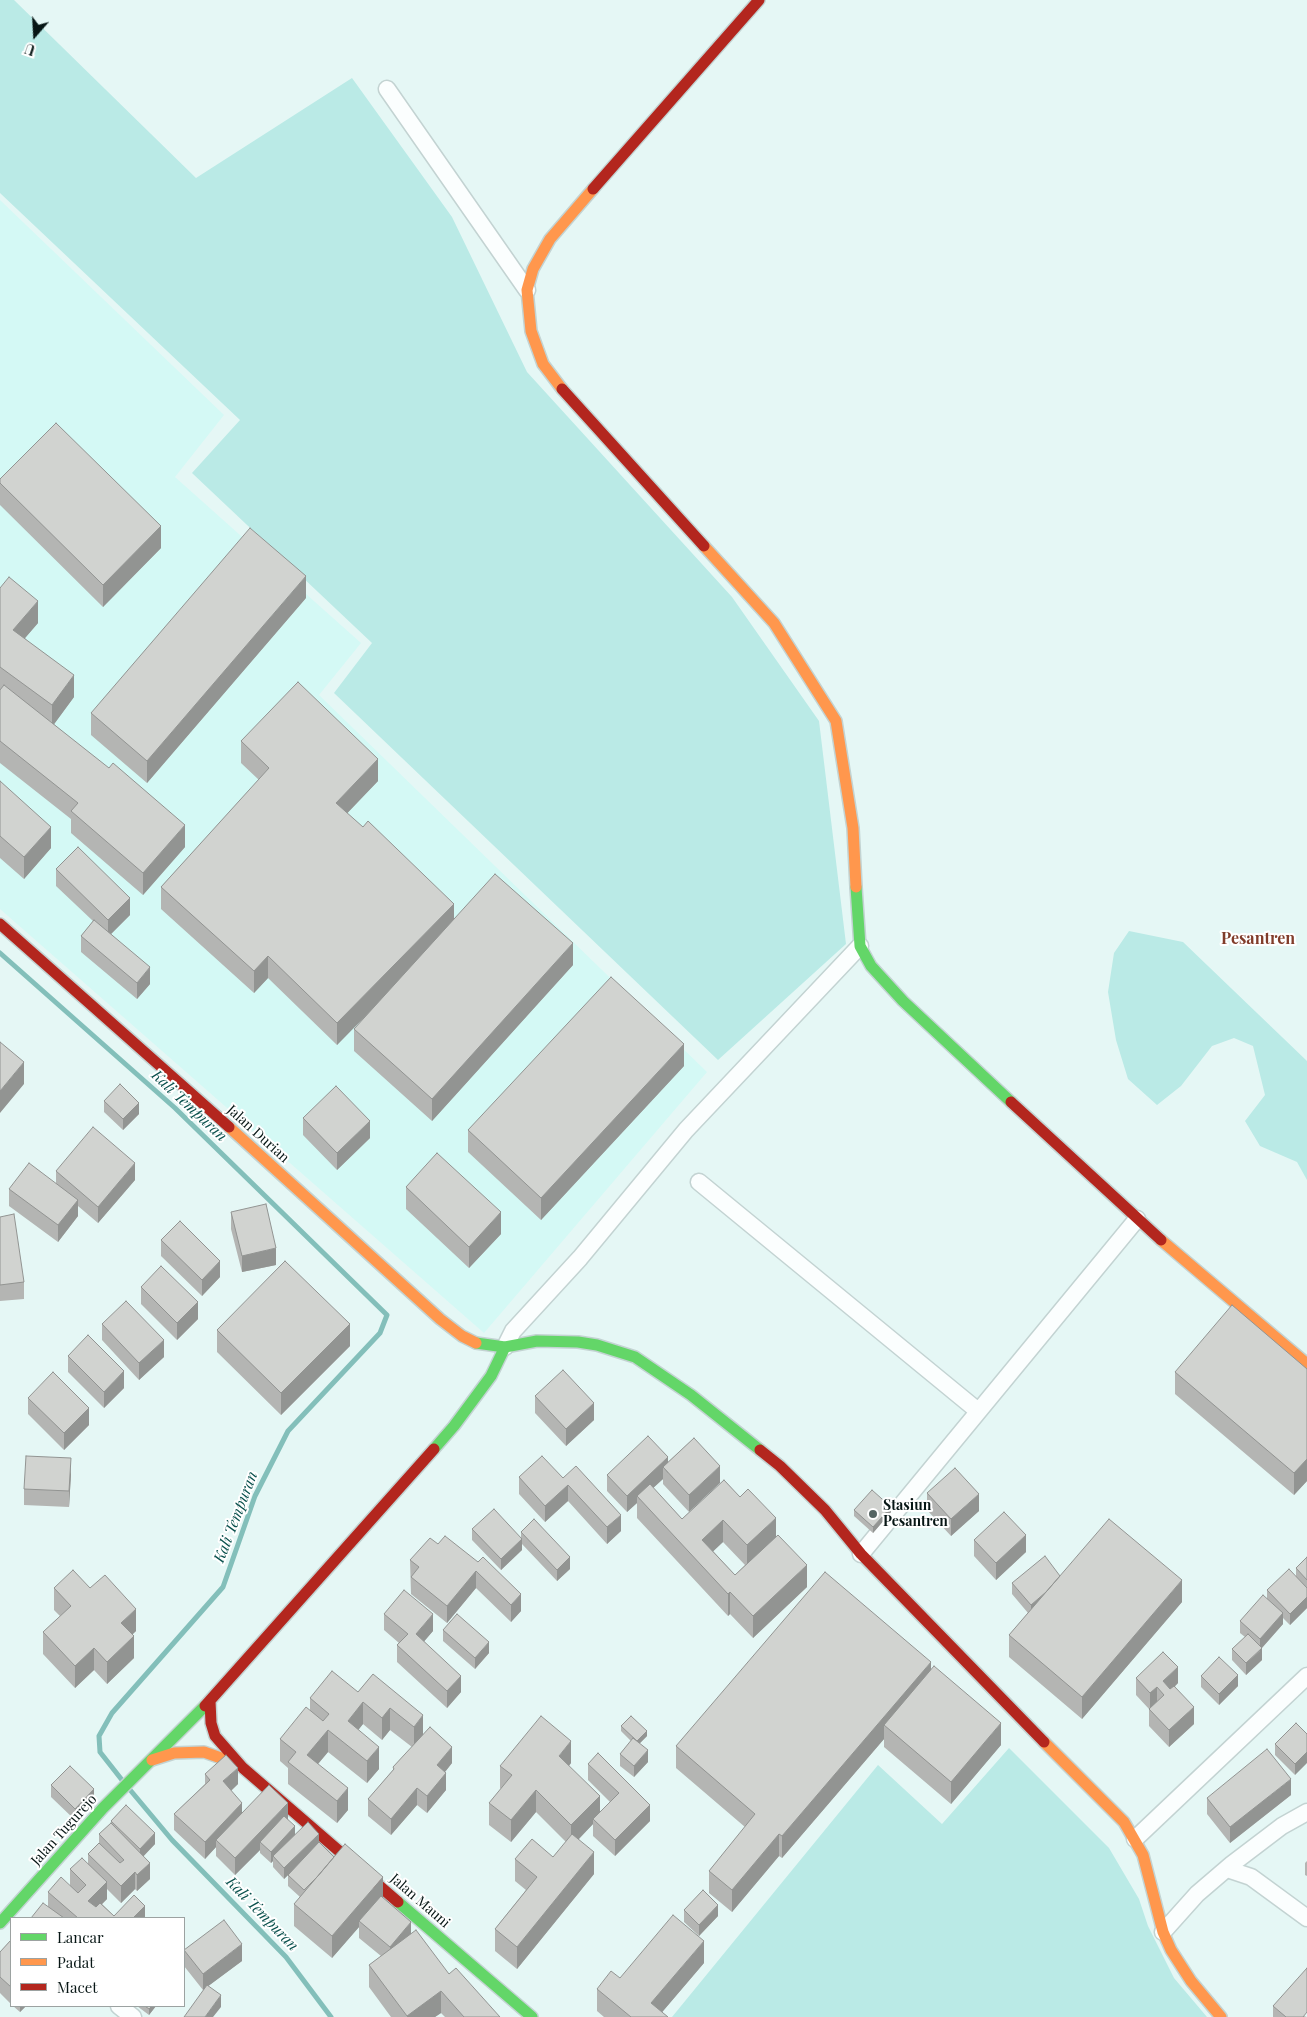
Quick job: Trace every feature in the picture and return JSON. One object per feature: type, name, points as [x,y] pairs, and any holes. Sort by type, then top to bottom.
[{"type":"main road","points":[[759,0],[550,240],[533,268],[528,290],[531,331],[543,364],[575,405],[774,623],[836,721],[853,828],[857,923],[860,946],[871,966],[903,1001],[1137,1219],[1307,1364]]},
{"type":"main road","name":"Jalan Durian","points":[[0,924],[122,1030],[440,1320],[462,1336],[479,1344],[505,1347],[537,1341],[578,1342],[597,1345],[636,1357],[691,1395],[780,1466],[825,1510],[861,1554],[980,1678],[1124,1822],[1135,1839],[1146,1864],[1163,1932],[1179,1965],[1222,2017]]},
{"type":"main road","name":"Jalan Tugurejo","points":[[0,1923],[103,1808],[210,1701],[454,1426],[491,1376],[505,1347]]},
{"type":"main road","name":"Jalan Mauni","points":[[210,1701],[211,1723],[215,1736],[243,1768],[532,2017]]},
{"type":"main road","name":"Jalan Mauni","points":[[152,1760],[174,1753],[204,1752],[220,1756],[243,1768]]},
{"type":"street","points":[[387,89],[528,290]]},
{"type":"street","points":[[505,1347],[513,1331],[580,1258],[686,1130],[860,946]]},
{"type":"street","points":[[699,1182],[978,1411]]},
{"type":"street","points":[[861,1554],[1137,1219]]},
{"type":"street","points":[[1135,1839],[1307,1676]]},
{"type":"street","points":[[1163,1932],[1197,1894],[1227,1869],[1282,1826],[1307,1812]]},
{"type":"street","points":[[1227,1869],[1251,1877],[1307,1918]]},
{"type":"street","points":[[120,2007],[133,2017]]},
{"type":"shaded area","points":[[0,0],[14,0],[196,178],[352,78],[452,217],[527,372],[732,597],[819,721],[846,944],[718,1060],[334,693],[372,643],[192,473],[240,420],[0,193]]},
{"type":"shaded area","points":[[0,200],[224,415],[175,477],[361,643],[319,695],[707,1072],[484,1333],[0,909]]},
{"type":"shaded area","points":[[1129,931],[1183,942],[1307,1061],[1307,1180],[1297,1162],[1260,1146],[1245,1121],[1265,1095],[1253,1046],[1234,1038],[1212,1046],[1181,1086],[1157,1105],[1128,1079],[1116,1040],[1108,992],[1114,953]]},
{"type":"shaded area","points":[[1009,1748],[1109,1848],[1139,1899],[1148,1926],[1174,1978],[1207,2017],[672,2017],[878,1765],[942,1824]]},
{"type":"building","points":[[56,423],[161,526],[103,585],[0,483],[0,479]]},
{"type":"building","points":[[250,528],[306,576],[147,761],[91,713]]},
{"type":"building","points":[[9,577],[38,601],[13,630],[74,675],[52,705],[0,667],[0,588]]},
{"type":"building","points":[[298,682],[378,759],[336,803],[363,827],[368,821],[454,904],[337,1023],[268,956],[254,971],[161,887],[269,768],[241,741]]},
{"type":"building","points":[[4,685],[109,768],[113,763],[185,825],[143,873],[71,811],[78,803],[0,741],[0,690]]},
{"type":"building","points":[[0,781],[51,827],[24,857],[0,836]]},
{"type":"building","points":[[78,847],[130,898],[108,920],[56,869]]},
{"type":"building","points":[[495,874],[573,943],[432,1099],[354,1029]]},
{"type":"building","points":[[94,920],[150,967],[137,983],[81,936]]},
{"type":"building","points":[[611,977],[684,1044],[541,1198],[468,1130]]},
{"type":"building","points":[[0,1042],[24,1062],[0,1091]]},
{"type":"building","points":[[120,1084],[139,1103],[123,1119],[104,1101]]},
{"type":"building","points":[[336,1086],[370,1121],[337,1153],[303,1118]]},
{"type":"building","points":[[93,1127],[135,1163],[98,1207],[56,1171]]},
{"type":"building","points":[[437,1153],[501,1212],[469,1247],[406,1187]]},
{"type":"building","points":[[29,1163],[78,1200],[58,1225],[9,1189]]},
{"type":"building","points":[[266,1204],[276,1248],[242,1256],[231,1212]]},
{"type":"building","points":[[14,1214],[24,1282],[0,1285],[0,1217]]},
{"type":"building","points":[[180,1221],[220,1261],[202,1280],[161,1240]]},
{"type":"building","points":[[285,1261],[350,1324],[281,1393],[217,1330]]},
{"type":"building","points":[[161,1266],[198,1302],[177,1323],[141,1287]]},
{"type":"building","points":[[126,1301],[164,1340],[139,1363],[102,1324]]},
{"type":"building","points":[[1232,1305],[1307,1369],[1307,1459],[1294,1473],[1175,1372]]},
{"type":"building","points":[[88,1335],[124,1371],[104,1392],[68,1356]]},
{"type":"building","points":[[563,1370],[594,1403],[566,1429],[535,1396]]},
{"type":"building","points":[[53,1372],[89,1408],[64,1433],[28,1398]]},
{"type":"building","points":[[648,1436],[668,1457],[627,1496],[607,1475]]},
{"type":"building","points":[[694,1438],[720,1466],[689,1495],[663,1467]]},
{"type":"building","points":[[26,1456],[71,1458],[69,1491],[24,1489]]},
{"type":"building","points":[[542,1456],[563,1478],[576,1466],[621,1515],[607,1527],[568,1485],[545,1506],[519,1477]]},
{"type":"building","points":[[955,1468],[979,1494],[951,1519],[927,1493]]},
{"type":"building","points":[[724,1480],[740,1497],[748,1489],[776,1518],[747,1545],[723,1520],[702,1540],[735,1575],[778,1535],[807,1565],[753,1616],[730,1592],[728,1594],[637,1496],[650,1484],[682,1519]]},
{"type":"building","name":"Stasiun Pesantren","points":[[872,1490],[891,1507],[873,1527],[854,1510]]},
{"type":"building","points":[[494,1509],[522,1539],[501,1559],[472,1529]]},
{"type":"building","points":[[1004,1512],[1026,1535],[996,1563],[974,1540]]},
{"type":"building","points":[[534,1519],[570,1557],[557,1570],[521,1532]]},
{"type":"building","points":[[1109,1519],[1182,1580],[1082,1697],[1009,1635]]},
{"type":"building","points":[[445,1536],[478,1562],[483,1557],[521,1594],[511,1605],[476,1571],[447,1606],[411,1577],[419,1567],[410,1560],[430,1538],[438,1544]]},
{"type":"building","points":[[1045,1556],[1060,1576],[1031,1605],[1012,1583]]},
{"type":"building","points":[[1307,1557],[1307,1580],[1296,1568]]},
{"type":"building","points":[[1289,1569],[1307,1588],[1307,1597],[1290,1614],[1267,1590]]},
{"type":"building","points":[[73,1570],[90,1588],[105,1575],[136,1609],[121,1623],[134,1636],[107,1662],[94,1648],[75,1666],[43,1632],[71,1606],[54,1588]]},
{"type":"building","points":[[825,1572],[931,1662],[782,1836],[779,1834],[732,1890],[709,1871],[755,1814],[676,1746]]},
{"type":"building","points":[[404,1590],[433,1614],[416,1634],[461,1676],[447,1691],[397,1645],[408,1634],[384,1614]]},
{"type":"building","points":[[1263,1595],[1283,1613],[1260,1639],[1240,1621]]},
{"type":"building","points":[[457,1614],[489,1642],[475,1658],[443,1630]]},
{"type":"building","points":[[1248,1634],[1262,1648],[1246,1663],[1232,1649]]},
{"type":"building","points":[[1163,1652],[1178,1667],[1163,1681],[1170,1689],[1174,1686],[1194,1707],[1169,1730],[1149,1709],[1164,1695],[1157,1687],[1150,1693],[1136,1678]]},
{"type":"building","points":[[1219,1657],[1238,1675],[1219,1694],[1201,1676]]},
{"type":"building","points":[[934,1666],[1001,1723],[951,1782],[884,1725]]},
{"type":"building","points":[[332,1671],[358,1692],[373,1674],[423,1715],[414,1727],[390,1708],[382,1718],[363,1702],[348,1721],[379,1747],[367,1761],[328,1730],[307,1755],[348,1788],[337,1801],[288,1762],[296,1752],[280,1739],[306,1707],[323,1721],[329,1714],[310,1698]]},
{"type":"building","points":[[541,1716],[571,1741],[559,1756],[600,1796],[571,1825],[536,1790],[511,1820],[489,1803],[512,1775],[500,1766]]},
{"type":"building","points":[[631,1716],[647,1731],[637,1741],[621,1726]]},
{"type":"building","points":[[1296,1723],[1307,1734],[1307,1752],[1295,1764],[1275,1744]]},
{"type":"building","points":[[430,1727],[452,1747],[437,1765],[446,1773],[427,1796],[417,1788],[391,1819],[368,1799],[394,1769],[393,1767]]},
{"type":"building","points":[[633,1738],[648,1750],[634,1766],[620,1754]]},
{"type":"building","points":[[1267,1749],[1291,1779],[1230,1827],[1207,1798]]},
{"type":"building","points":[[598,1753],[650,1805],[615,1840],[593,1819],[619,1793],[588,1764]]},
{"type":"building","points":[[226,1755],[238,1768],[223,1781],[242,1803],[205,1842],[174,1814],[210,1780],[205,1774]]},
{"type":"building","points":[[70,1766],[94,1789],[75,1809],[51,1785]]},
{"type":"building","points":[[269,1785],[288,1803],[235,1858],[216,1840]]},
{"type":"building","points":[[126,1805],[155,1833],[140,1849],[111,1821]]},
{"type":"building","points":[[284,1816],[295,1826],[271,1852],[260,1842]]},
{"type":"building","points":[[308,1822],[319,1834],[284,1868],[273,1856]]},
{"type":"building","points":[[111,1823],[150,1863],[137,1875],[135,1872],[121,1886],[88,1854],[99,1843],[120,1863],[124,1860],[99,1834]]},
{"type":"building","points":[[572,1834],[594,1852],[517,1947],[495,1929],[537,1877],[515,1859],[532,1839],[553,1857]]},
{"type":"building","points":[[319,1842],[334,1857],[304,1890],[288,1875]]},
{"type":"building","points":[[345,1844],[383,1877],[332,1936],[294,1904]]},
{"type":"building","points":[[82,1858],[107,1882],[88,1901],[96,1907],[100,1903],[114,1916],[134,1895],[145,1906],[134,1917],[77,1917],[48,1892],[61,1877],[78,1893],[86,1885],[70,1869]]},
{"type":"building","points":[[703,1890],[718,1905],[699,1925],[684,1910]]},
{"type":"building","points":[[381,1896],[411,1922],[390,1947],[359,1921]]},
{"type":"building","points":[[43,1903],[63,1917],[32,1917]]},
{"type":"building","points":[[673,1915],[704,1941],[651,2003],[668,2017],[631,2017],[597,1989],[611,1971],[620,1978]]},
{"type":"building","points":[[224,1920],[242,1944],[203,1974],[185,1949]]},
{"type":"building","points":[[416,1930],[449,1974],[456,1968],[500,2017],[464,2017],[441,1991],[407,2016],[369,1965]]},
{"type":"building","points":[[10,1941],[10,1986],[0,1977],[0,1952]]},
{"type":"building","points":[[1307,1968],[1307,2012],[1303,2017],[1286,2017],[1273,2006]]},
{"type":"building","points":[[207,1985],[221,1995],[205,2017],[184,2017]]},
{"type":"waterway","name":"Kali Tempuran","points":[[0,953],[175,1108],[387,1315],[380,1333],[288,1431],[255,1496],[223,1587],[112,1713],[99,1736],[100,1752],[122,1780]]},
{"type":"waterway","name":"Kali Tempuran","points":[[131,1791],[172,1840],[286,1957],[331,2017]]},
{"type":"traffic: fast","points":[[856,887],[860,946],[871,966],[903,1001],[1011,1102]]},
{"type":"traffic: fast","points":[[476,1343],[505,1347],[537,1341],[578,1342],[597,1345],[635,1357],[691,1395],[760,1450]]},
{"type":"traffic: fast","points":[[434,1449],[454,1426],[491,1376],[505,1347]]},
{"type":"traffic: fast","points":[[0,1923],[103,1808],[205,1706]]},
{"type":"traffic: fast","points":[[398,1902],[532,2017]]},
{"type":"traffic: slow","points":[[562,389],[543,364],[531,331],[527,290],[533,269],[550,239],[593,189]]},
{"type":"traffic: slow","points":[[704,546],[774,623],[836,721],[853,828],[856,887]]},
{"type":"traffic: slow","points":[[229,1127],[440,1319],[462,1336],[476,1343]]},
{"type":"traffic: slow","points":[[1161,1240],[1307,1364]]},
{"type":"traffic: slow","points":[[1044,1742],[1124,1822],[1143,1855],[1163,1932],[1171,1950],[1191,1981],[1221,2017]]},
{"type":"traffic: slow","points":[[152,1760],[174,1753],[204,1752],[235,1763]]},
{"type":"traffic: jam","points":[[593,189],[759,0]]},
{"type":"traffic: jam","points":[[562,389],[704,546]]},
{"type":"traffic: jam","points":[[0,924],[229,1127]]},
{"type":"traffic: jam","points":[[1011,1102],[1161,1240]]},
{"type":"traffic: jam","points":[[205,1706],[434,1449]]},
{"type":"traffic: jam","points":[[760,1450],[780,1466],[825,1510],[861,1554],[1044,1742]]},
{"type":"traffic: jam","points":[[210,1701],[211,1723],[215,1736],[243,1768],[398,1902]]},
{"type":"place","name":"Stasiun Pesantren","points":[[873,1514]]},
{"type":"district","name":"Pesantren","points":[[1258,939]]}]
